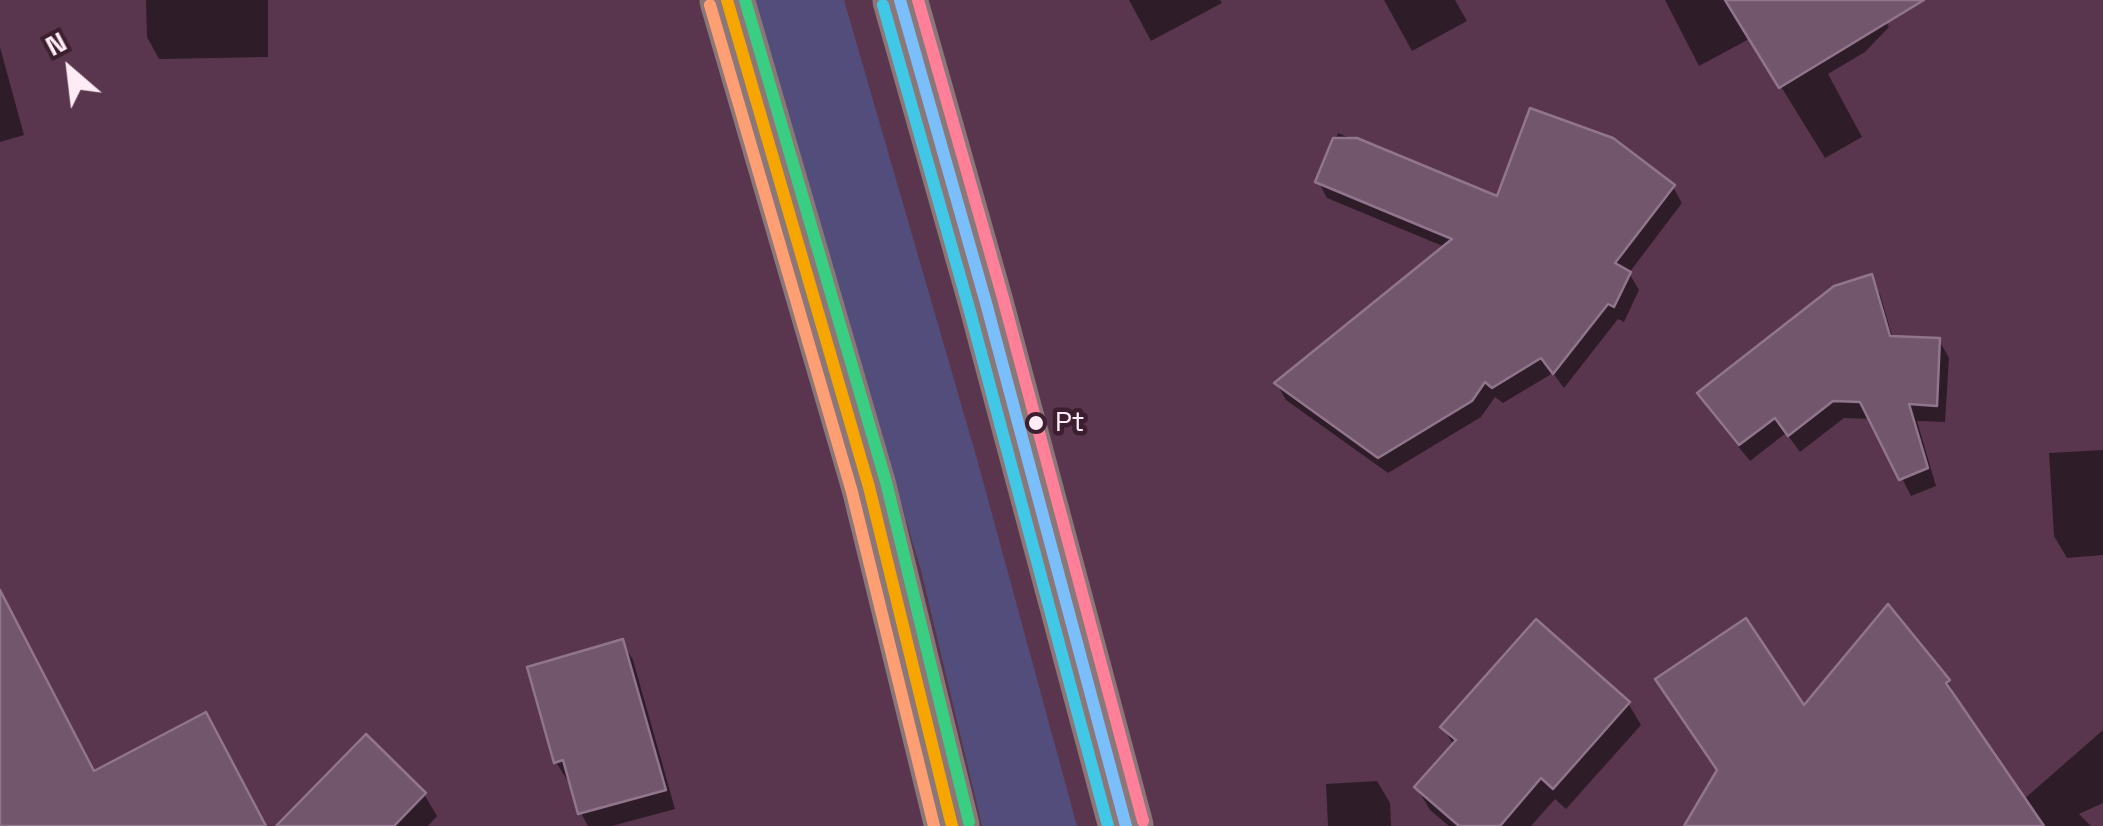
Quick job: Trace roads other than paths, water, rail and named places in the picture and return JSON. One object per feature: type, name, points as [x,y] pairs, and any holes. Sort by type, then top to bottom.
[{"type":"main road","points":[[728,0],[869,487],[952,826]]},
{"type":"main road","points":[[900,0],[1126,826]]},
{"type":"place","name":"Pt","points":[[1036,423]]}]
